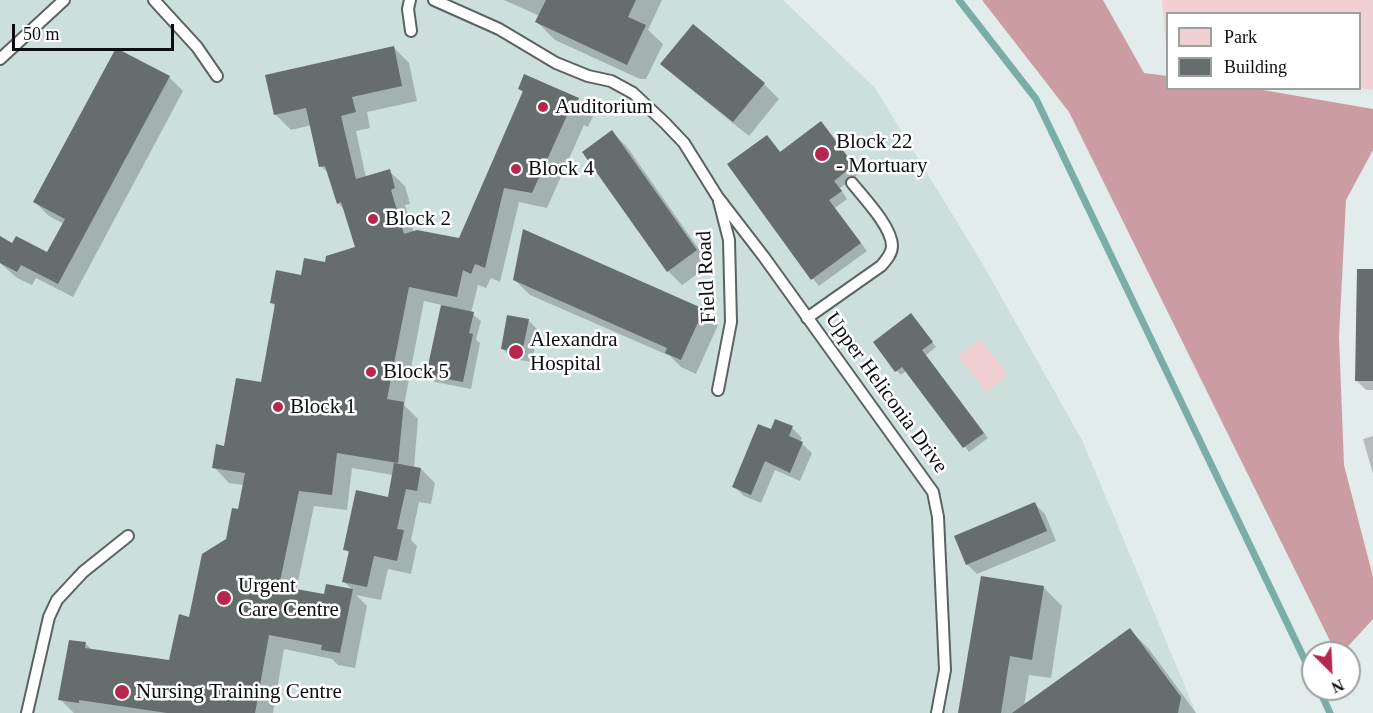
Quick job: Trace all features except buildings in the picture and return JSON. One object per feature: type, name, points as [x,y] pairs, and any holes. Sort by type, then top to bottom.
[{"type":"lane","points":[[0,59],[64,0]]},
{"type":"lane","points":[[154,0],[197,47],[217,76]]},
{"type":"lane","points":[[410,0],[408,9],[411,30]]},
{"type":"lane","points":[[434,0],[499,29],[556,63],[588,76],[611,81],[633,93],[684,143],[717,196]]},
{"type":"lane","points":[[807,318],[881,266],[890,256],[892,245],[889,231],[852,183]]},
{"type":"lane","name":"Upper Heliconia Drive","points":[[717,196],[933,492],[938,518],[945,670],[937,713]]},
{"type":"lane","name":"Field Road","points":[[717,196],[729,240],[731,322],[717,390]]},
{"type":"lane","points":[[27,713],[49,617],[57,600],[83,572],[128,536]]},
{"type":"shaded area","name":"Alexandra Hospital","points":[[0,0],[783,0],[875,88],[982,263],[1082,440],[1196,713],[0,713]]},
{"type":"shaded area","points":[[982,0],[1103,0],[1144,73],[1166,76],[1166,90],[1263,90],[1373,109],[1373,150],[1346,200],[1339,337],[1344,465],[1373,577],[1373,619],[1353,641],[1330,641],[1069,112]]},
{"type":"green space","points":[[1162,0],[1373,0],[1373,90],[1361,88],[1361,12],[1166,12],[1166,47]]},
{"type":"green space","points":[[980,339],[1008,375],[986,392],[958,356]]},
{"type":"waterway","points":[[959,0],[1036,99],[1301,652]]},
{"type":"waterway","points":[[1324,701],[1330,713]]},
{"type":"place","name":"Auditorium","points":[[543,107]]},
{"type":"place","name":"Block 22 - Mortuary","points":[[822,154]]},
{"type":"place","name":"Block 4","points":[[516,169]]},
{"type":"place","name":"Block 2","points":[[373,219]]},
{"type":"place","name":"Alexandra Hospital","points":[[516,352]]},
{"type":"place","name":"Block 5","points":[[371,372]]},
{"type":"place","name":"Block 1","points":[[278,407]]},
{"type":"place","name":"Urgent Care Centre","points":[[224,598]]},
{"type":"place","name":"Nursing Training Centre","points":[[122,692]]}]
